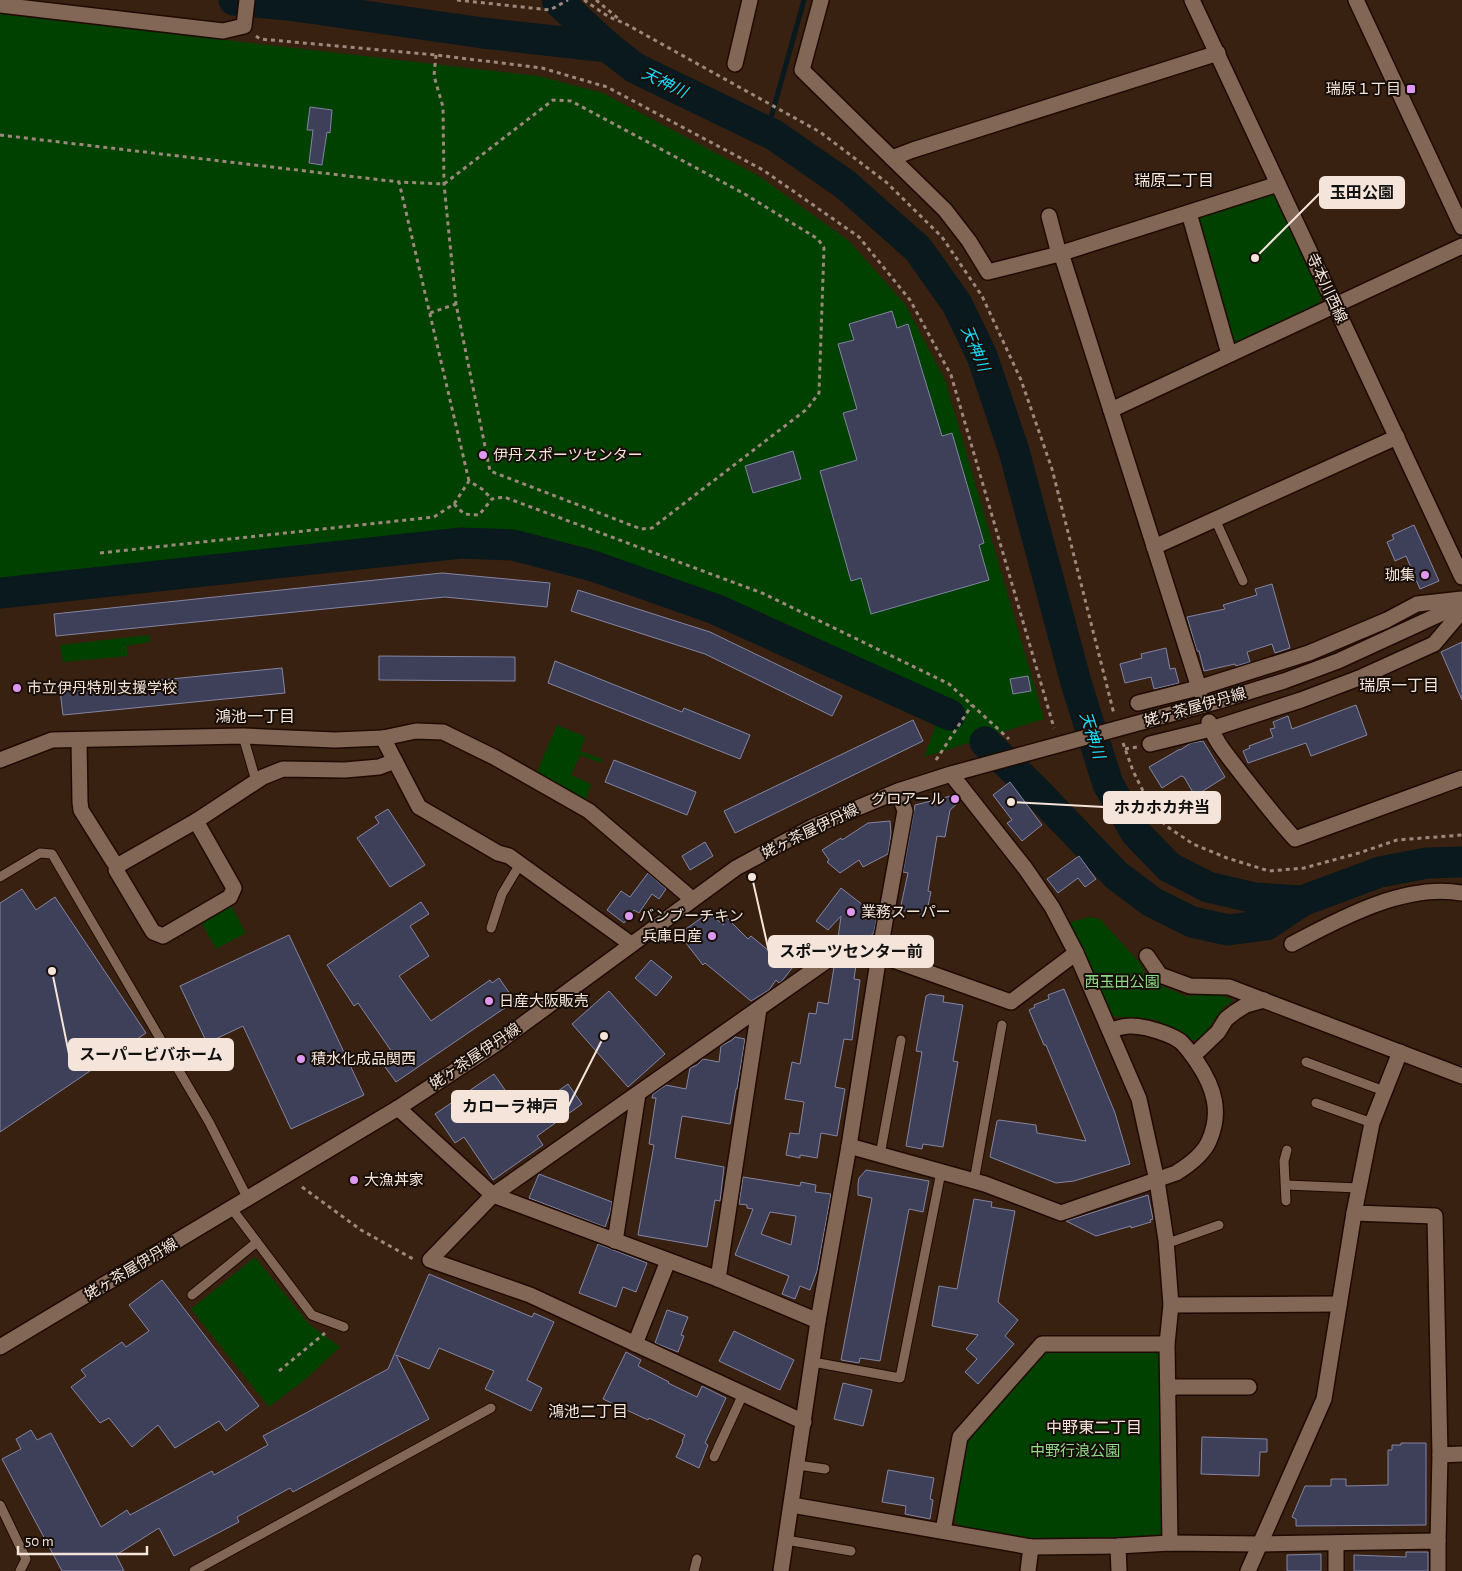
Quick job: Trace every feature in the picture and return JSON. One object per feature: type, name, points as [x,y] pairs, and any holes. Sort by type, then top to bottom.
[{"type":"street","points":[[0,5],[223,31],[244,26],[247,0]]},
{"type":"street","points":[[735,64],[750,0]]},
{"type":"street","points":[[821,0],[802,70],[945,210],[969,241],[988,272],[1060,253],[1278,184]]},
{"type":"street","name":"寺本川西線","points":[[1192,0],[1462,577]]},
{"type":"street","points":[[1356,0],[1462,227]]},
{"type":"street","points":[[892,158],[1218,53]]},
{"type":"street","points":[[1189,213],[1229,354]]},
{"type":"street","points":[[1049,216],[1199,690]]},
{"type":"street","points":[[1110,410],[1462,246]]},
{"type":"street","points":[[1154,546],[1397,437]]},
{"type":"street","points":[[1138,704],[1199,690],[1309,652],[1387,620],[1417,604],[1462,599]]},
{"type":"street","name":"姥ヶ茶屋伊丹線","points":[[0,1347],[398,1108],[496,1044],[692,898],[736,868],[812,827],[898,791],[951,774],[1220,701],[1293,678],[1338,661],[1462,604]]},
{"type":"street","points":[[1150,744],[1301,700],[1359,678],[1434,644],[1462,611]]},
{"type":"street","points":[[1210,726],[1222,748],[1263,802],[1295,839],[1462,778]]},
{"type":"street","points":[[0,760],[52,740],[243,736],[335,740],[383,738],[416,731],[442,732],[486,752],[589,811],[692,898]]},
{"type":"street","points":[[383,738],[419,807],[520,864],[631,944]]},
{"type":"street","points":[[80,740],[80,802],[82,810],[117,866],[116,870],[153,932],[163,936],[230,897],[234,888],[196,821]]},
{"type":"street","points":[[117,866],[196,821],[256,781],[283,768],[345,770],[379,767],[395,761]]},
{"type":"street","points":[[951,774],[1047,899],[1076,953],[1140,1099],[1157,1181],[1166,1240],[1171,1305],[1167,1344],[1170,1543]]},
{"type":"street","points":[[781,1571],[818,1321],[905,811],[898,791]]},
{"type":"street","points":[[1292,944],[1327,925],[1390,900],[1420,893],[1445,890],[1462,893]]},
{"type":"street","points":[[804,1422],[530,1296],[430,1260],[493,1195],[842,950],[879,955],[1011,1002],[1076,953]]},
{"type":"street","points":[[1147,956],[1160,975],[1190,986],[1229,987],[1462,1076]]},
{"type":"street","points":[[1192,1056],[1218,1032],[1226,1019],[1246,1006],[1264,1000]]},
{"type":"street","points":[[718,1279],[759,1009]]},
{"type":"street","points":[[849,1146],[974,1180],[1061,1213],[1176,1173],[1189,1165],[1209,1142],[1216,1116],[1216,1102],[1213,1089],[1192,1056],[1181,1042],[1171,1035],[1129,1026],[1120,1026],[1110,1031]]},
{"type":"street","points":[[1248,1571],[1324,1399],[1354,1213],[1372,1123],[1400,1052]]},
{"type":"street","points":[[615,1241],[638,1094]]},
{"type":"street","points":[[398,1108],[493,1195],[718,1279],[818,1321]]},
{"type":"street","points":[[1354,1213],[1435,1216],[1440,1455],[1438,1571]]},
{"type":"street","points":[[635,1344],[668,1261]]},
{"type":"street","points":[[1171,1305],[1339,1304]]},
{"type":"street","points":[[943,1531],[960,1437],[1042,1344],[1167,1344]]},
{"type":"street","points":[[1168,1390],[1175,1387],[1249,1387]]},
{"type":"street","points":[[1440,1455],[1462,1454]]},
{"type":"street","points":[[792,1505],[1031,1547],[1118,1546],[1170,1543],[1259,1544],[1438,1541]]},
{"type":"street","points":[[1336,1543],[1336,1571]]},
{"type":"street","points":[[1118,1546],[1118,1571]]},
{"type":"street","points":[[1028,1571],[1031,1547]]},
{"type":"lane","points":[[1215,519],[1244,581]]},
{"type":"lane","points":[[243,736],[256,781]]},
{"type":"lane","points":[[0,877],[40,853],[52,854],[209,1122],[248,1199]]},
{"type":"lane","points":[[491,928],[502,894],[520,864]]},
{"type":"lane","points":[[974,1180],[1002,1026]]},
{"type":"lane","points":[[880,1155],[901,1040]]},
{"type":"lane","points":[[1306,1062],[1384,1091]]},
{"type":"lane","points":[[1316,1103],[1372,1123]]},
{"type":"lane","points":[[1286,1202],[1284,1161],[1287,1150]]},
{"type":"lane","points":[[813,1362],[900,1378],[941,1172]]},
{"type":"lane","points":[[1286,1185],[1359,1188]]},
{"type":"lane","points":[[232,1209],[312,1315],[344,1327]]},
{"type":"lane","points":[[1166,1240],[1174,1241],[1219,1225]]},
{"type":"lane","points":[[192,1294],[257,1242]]},
{"type":"lane","points":[[714,1457],[742,1394]]},
{"type":"lane","points":[[194,1571],[491,1408]]},
{"type":"lane","points":[[798,1466],[825,1469]]},
{"type":"lane","points":[[0,1505],[26,1559],[20,1571]]},
{"type":"lane","points":[[786,1540],[851,1551]]},
{"type":"lane","points":[[694,1571],[697,1560]]},
{"type":"path","points":[[457,0],[550,10],[557,8],[568,0]]},
{"type":"path","points":[[584,0],[609,17],[624,23],[820,132],[886,182],[942,237],[982,296],[1021,380],[1052,469],[1116,729],[1145,795],[1165,825],[1193,844],[1269,871],[1304,868],[1398,840],[1440,835],[1462,835]]},
{"type":"path","points":[[596,0],[624,23]]},
{"type":"path","points":[[244,26],[260,39],[436,55],[542,68],[607,88],[763,170],[859,238],[910,300],[951,375],[1054,728]]},
{"type":"path","points":[[0,135],[399,182],[444,184],[553,100],[570,101],[743,193],[818,239],[824,248],[819,394],[807,409],[652,528],[641,529],[490,471],[456,304],[444,184],[443,107],[434,76],[436,55]]},
{"type":"path","points":[[399,182],[470,481],[482,488],[492,499]]},
{"type":"path","points":[[430,313],[456,304]]},
{"type":"path","points":[[100,553],[434,517],[454,504],[470,481]]},
{"type":"path","points":[[454,504],[464,514],[479,515],[492,499],[504,497],[762,593],[949,684],[1009,739]]},
{"type":"path","points":[[936,760],[972,705]]},
{"type":"path","points":[[302,1187],[361,1230],[415,1260],[430,1260]]},
{"type":"path","points":[[279,1371],[335,1324]]},
{"type":"green space","name":"伊丹スポーツセンター","points":[[0,14],[539,76],[603,93],[759,176],[849,241],[905,304],[945,380],[1044,719],[924,757],[946,697],[753,609],[594,550],[518,531],[462,529],[0,580]]},
{"type":"green space","points":[[1268,191],[1275,194],[1322,297],[1318,305],[1233,348],[1197,216]]},
{"type":"green space","points":[[149,635],[150,642],[126,646],[128,656],[63,662],[60,645]]},
{"type":"green space","points":[[557,725],[584,736],[585,739],[580,751],[602,759],[601,763],[580,755],[571,775],[591,784],[585,802],[535,776]]},
{"type":"green space","points":[[231,906],[246,933],[216,949],[201,922]]},
{"type":"green space","name":"西玉田公園","points":[[1089,917],[1100,919],[1141,964],[1148,980],[1186,996],[1218,994],[1234,1000],[1223,1008],[1200,1040],[1188,1040],[1156,1020],[1118,1017],[1107,1013],[1069,923]]},
{"type":"green space","points":[[255,1257],[309,1324],[340,1347],[306,1379],[269,1407],[191,1309]]},
{"type":"green space","name":"中野行浪公園","points":[[1156,1349],[1162,1355],[1164,1532],[1161,1536],[1036,1541],[960,1527],[954,1520],[968,1437],[1042,1354],[1050,1350]]},
{"type":"building","points":[[310,107],[332,110],[330,133],[327,132],[322,165],[309,163],[313,130],[307,130]]},
{"type":"building","points":[[892,311],[897,328],[908,324],[942,436],[952,433],[984,543],[979,545],[989,580],[871,614],[861,578],[851,581],[820,471],[857,460],[843,413],[857,409],[838,344],[854,340],[849,324]]},
{"type":"building","points":[[793,451],[801,479],[753,493],[745,466]]},
{"type":"building","points":[[1414,525],[1439,581],[1420,589],[1406,556],[1395,561],[1387,542],[1394,539],[1392,535]]},
{"type":"building","points":[[442,573],[550,583],[547,607],[445,597],[56,636],[54,614]]},
{"type":"building","points":[[1272,584],[1290,648],[1275,653],[1272,644],[1247,652],[1250,662],[1204,671],[1187,617],[1225,609],[1223,605],[1257,595],[1255,589]]},
{"type":"building","points":[[578,590],[710,632],[842,696],[832,716],[705,654],[571,611]]},
{"type":"building","points":[[1462,642],[1462,700],[1441,652]]},
{"type":"building","points":[[1166,648],[1170,669],[1175,668],[1179,683],[1154,689],[1151,677],[1125,683],[1120,664],[1142,658],[1141,654]]},
{"type":"building","points":[[379,656],[515,657],[515,681],[379,680]]},
{"type":"building","points":[[555,661],[682,712],[684,708],[750,735],[740,759],[548,683]]},
{"type":"building","points":[[282,668],[285,693],[63,715],[60,690]]},
{"type":"building","points":[[1028,676],[1031,691],[1013,694],[1010,679]]},
{"type":"building","points":[[1356,705],[1367,735],[1311,756],[1306,743],[1248,763],[1243,751],[1250,748],[1249,746],[1273,737],[1270,729],[1275,728],[1273,722],[1288,716],[1292,729]]},
{"type":"building","points":[[913,720],[923,741],[735,833],[724,811]]},
{"type":"building","points":[[1203,741],[1225,777],[1195,796],[1184,777],[1181,776],[1162,788],[1149,767],[1191,743]]},
{"type":"building","points":[[614,760],[696,792],[687,815],[605,782]]},
{"type":"building","points":[[1010,782],[1042,825],[1022,841],[1007,823],[1012,820],[993,795]]},
{"type":"building","points":[[955,795],[960,801],[950,810],[945,837],[937,836],[928,891],[931,892],[926,915],[900,910],[908,873],[903,872],[915,805]]},
{"type":"building","points":[[388,809],[425,865],[390,887],[357,838],[379,823],[375,817]]},
{"type":"building","points":[[890,821],[891,834],[888,854],[863,867],[859,860],[840,873],[827,862],[829,860],[822,850],[868,823]]},
{"type":"building","points":[[705,842],[713,856],[690,870],[682,856]]},
{"type":"building","points":[[1079,856],[1096,879],[1085,887],[1078,878],[1058,893],[1047,879]]},
{"type":"building","points":[[648,873],[666,889],[659,899],[652,894],[639,913],[634,910],[624,923],[607,910],[621,891],[630,897]]},
{"type":"building","points":[[841,888],[877,916],[874,932],[865,944],[842,941],[838,938],[841,916],[828,930],[816,921]]},
{"type":"building","points":[[22,889],[36,910],[55,897],[146,1033],[0,1132],[0,903]]},
{"type":"building","points":[[421,902],[429,914],[410,926],[429,956],[399,976],[431,1021],[490,980],[492,983],[499,978],[515,1001],[396,1082],[380,1060],[392,1052],[358,1003],[354,1006],[327,965]]},
{"type":"building","points":[[708,913],[724,925],[719,917],[723,914],[748,939],[751,936],[781,961],[802,937],[811,945],[805,953],[807,954],[781,982],[779,983],[776,980],[769,990],[751,1001],[705,963],[703,965],[679,934]]},
{"type":"building","points":[[289,935],[364,1095],[291,1129],[243,1026],[207,1043],[180,986]]},
{"type":"building","points":[[651,960],[672,977],[656,996],[635,978]]},
{"type":"building","points":[[841,962],[856,965],[854,979],[860,980],[852,1040],[844,1039],[835,1087],[845,1089],[837,1136],[821,1133],[817,1158],[800,1155],[800,1158],[786,1155],[790,1133],[799,1134],[804,1102],[785,1099],[792,1062],[800,1064],[809,1013],[816,1014],[818,1002],[828,1004],[834,967]]},
{"type":"building","points":[[1064,989],[1115,1113],[1130,1164],[1074,1181],[1056,1183],[990,1157],[997,1121],[999,1120],[1036,1125],[1037,1133],[1086,1141],[1046,1045],[1044,1045],[1029,1010],[1035,1007],[1034,1005],[1049,999],[1048,995]]},
{"type":"building","points":[[609,991],[665,1054],[628,1087],[572,1024]]},
{"type":"building","points":[[930,994],[944,996],[943,1002],[963,1005],[953,1061],[958,1062],[943,1147],[923,1144],[922,1149],[906,1146],[922,1052],[916,1051],[926,996]]},
{"type":"building","points":[[735,1037],[745,1039],[730,1124],[682,1116],[675,1158],[724,1167],[720,1201],[715,1200],[707,1247],[638,1235],[654,1145],[649,1144],[656,1098],[652,1098],[653,1094],[666,1085],[686,1089],[690,1068],[697,1065],[703,1059],[719,1062],[721,1046]]},
{"type":"building","points":[[494,1074],[523,1116],[568,1084],[582,1104],[537,1136],[543,1145],[493,1180],[464,1137],[455,1143],[435,1114]]},
{"type":"building","points":[[866,1170],[929,1181],[923,1212],[909,1209],[880,1361],[860,1358],[859,1363],[841,1360],[872,1198],[858,1195],[859,1178]]},
{"type":"building","points":[[539,1174],[612,1202],[605,1227],[529,1198]]},
{"type":"building","points":[[743,1177],[800,1186],[801,1182],[816,1185],[815,1192],[831,1194],[817,1271],[810,1290],[800,1286],[795,1299],[782,1294],[789,1276],[735,1255],[753,1209],[747,1208],[747,1205],[739,1204]],"holes":[[[770,1212],[796,1216],[791,1245],[761,1234]]]},
{"type":"building","points":[[1148,1195],[1153,1219],[1150,1220],[1151,1222],[1096,1236],[1066,1221]]},
{"type":"building","points":[[974,1199],[992,1202],[991,1207],[1015,1211],[998,1302],[1018,1320],[1005,1336],[1014,1344],[978,1384],[965,1372],[977,1359],[966,1349],[978,1335],[932,1326],[939,1286],[957,1289]]},
{"type":"building","points":[[598,1244],[647,1263],[636,1292],[623,1287],[616,1307],[579,1293]]},
{"type":"building","points":[[429,1274],[532,1317],[534,1313],[554,1322],[527,1380],[542,1388],[531,1411],[485,1389],[494,1371],[439,1348],[429,1369],[396,1355],[429,1419],[293,1492],[290,1488],[237,1517],[239,1522],[174,1556],[159,1528],[116,1555],[124,1571],[62,1571],[2,1459],[21,1449],[16,1439],[31,1430],[37,1440],[51,1433],[101,1527],[127,1510],[130,1515],[212,1471],[214,1475],[268,1445],[263,1436],[388,1369]]},
{"type":"building","points":[[162,1280],[259,1406],[226,1431],[219,1421],[175,1448],[158,1425],[132,1447],[109,1418],[100,1423],[71,1387],[86,1376],[81,1370],[122,1342],[126,1347],[149,1331],[129,1305]]},
{"type":"building","points":[[667,1310],[688,1317],[681,1335],[684,1336],[678,1352],[655,1343]]},
{"type":"building","points":[[734,1331],[794,1360],[780,1390],[719,1361]]},
{"type":"building","points":[[626,1352],[641,1360],[638,1366],[697,1397],[702,1386],[726,1398],[705,1443],[708,1445],[699,1468],[676,1457],[685,1435],[603,1399]]},
{"type":"building","points":[[843,1383],[872,1390],[863,1426],[834,1419]]},
{"type":"building","points":[[1202,1437],[1267,1439],[1267,1452],[1260,1452],[1259,1476],[1201,1474]]},
{"type":"building","points":[[1401,1443],[1426,1443],[1426,1525],[1296,1526],[1296,1519],[1292,1517],[1305,1486],[1331,1486],[1331,1479],[1346,1479],[1346,1486],[1388,1485],[1388,1450],[1392,1450],[1392,1445],[1401,1445]]},
{"type":"building","points":[[888,1470],[934,1478],[930,1499],[933,1500],[930,1519],[905,1514],[906,1506],[882,1502]]},
{"type":"building","points":[[1406,1552],[1428,1552],[1428,1571],[1354,1571],[1354,1555],[1406,1557]]},
{"type":"building","points":[[1321,1554],[1321,1571],[1287,1571],[1287,1555]]},
{"type":"waterway","name":"天神川","points":[[234,0],[288,5],[483,33],[608,47],[635,68],[774,135],[846,185],[918,249],[957,304],[982,356],[1014,451],[1077,686],[1108,784],[1136,833],[1169,867],[1208,887],[1255,898],[1302,901],[1380,872],[1427,863],[1462,862]]},
{"type":"waterway","points":[[557,0],[608,47]]},
{"type":"waterway","points":[[767,132],[804,0]]},
{"type":"waterway","points":[[0,593],[462,543],[513,545],[593,566],[715,609],[950,715]]},
{"type":"waterway","points":[[985,742],[1032,787],[1116,875],[1152,902],[1192,922],[1228,930],[1266,925],[1302,901]]},
{"type":"place","name":"瑞原１丁目","points":[[1411,89]]},
{"type":"place","name":"玉田公園","points":[[1255,258]]},
{"type":"place","name":"伊丹スポーツセンター","points":[[483,455]]},
{"type":"place","name":"珈集","points":[[1425,575]]},
{"type":"place","name":"市立伊丹特別支援学校","points":[[17,688]]},
{"type":"place","name":"グロアール","points":[[955,799]]},
{"type":"place","name":"ホカホカ弁当","points":[[1011,802]]},
{"type":"place","name":"スポーツセンター前","points":[[752,877]]},
{"type":"place","name":"業務スーパー","points":[[851,912]]},
{"type":"place","name":"バンブーチキン","points":[[629,916]]},
{"type":"place","name":"兵庫日産","points":[[712,936]]},
{"type":"place","name":"スーパービバホーム","points":[[52,971]]},
{"type":"place","name":"日産大阪販売","points":[[489,1001]]},
{"type":"place","name":"カローラ神戸","points":[[604,1036]]},
{"type":"place","name":"積水化成品関西","points":[[301,1059]]},
{"type":"place","name":"大漁丼家","points":[[354,1180]]},
{"type":"district","name":"瑞原二丁目","points":[[1174,180]]},
{"type":"district","name":"瑞原一丁目","points":[[1399,685]]},
{"type":"district","name":"鴻池一丁目","points":[[255,716]]},
{"type":"district","name":"鴻池二丁目","points":[[588,1411]]},
{"type":"district","name":"中野東二丁目","points":[[1094,1427]]}]
